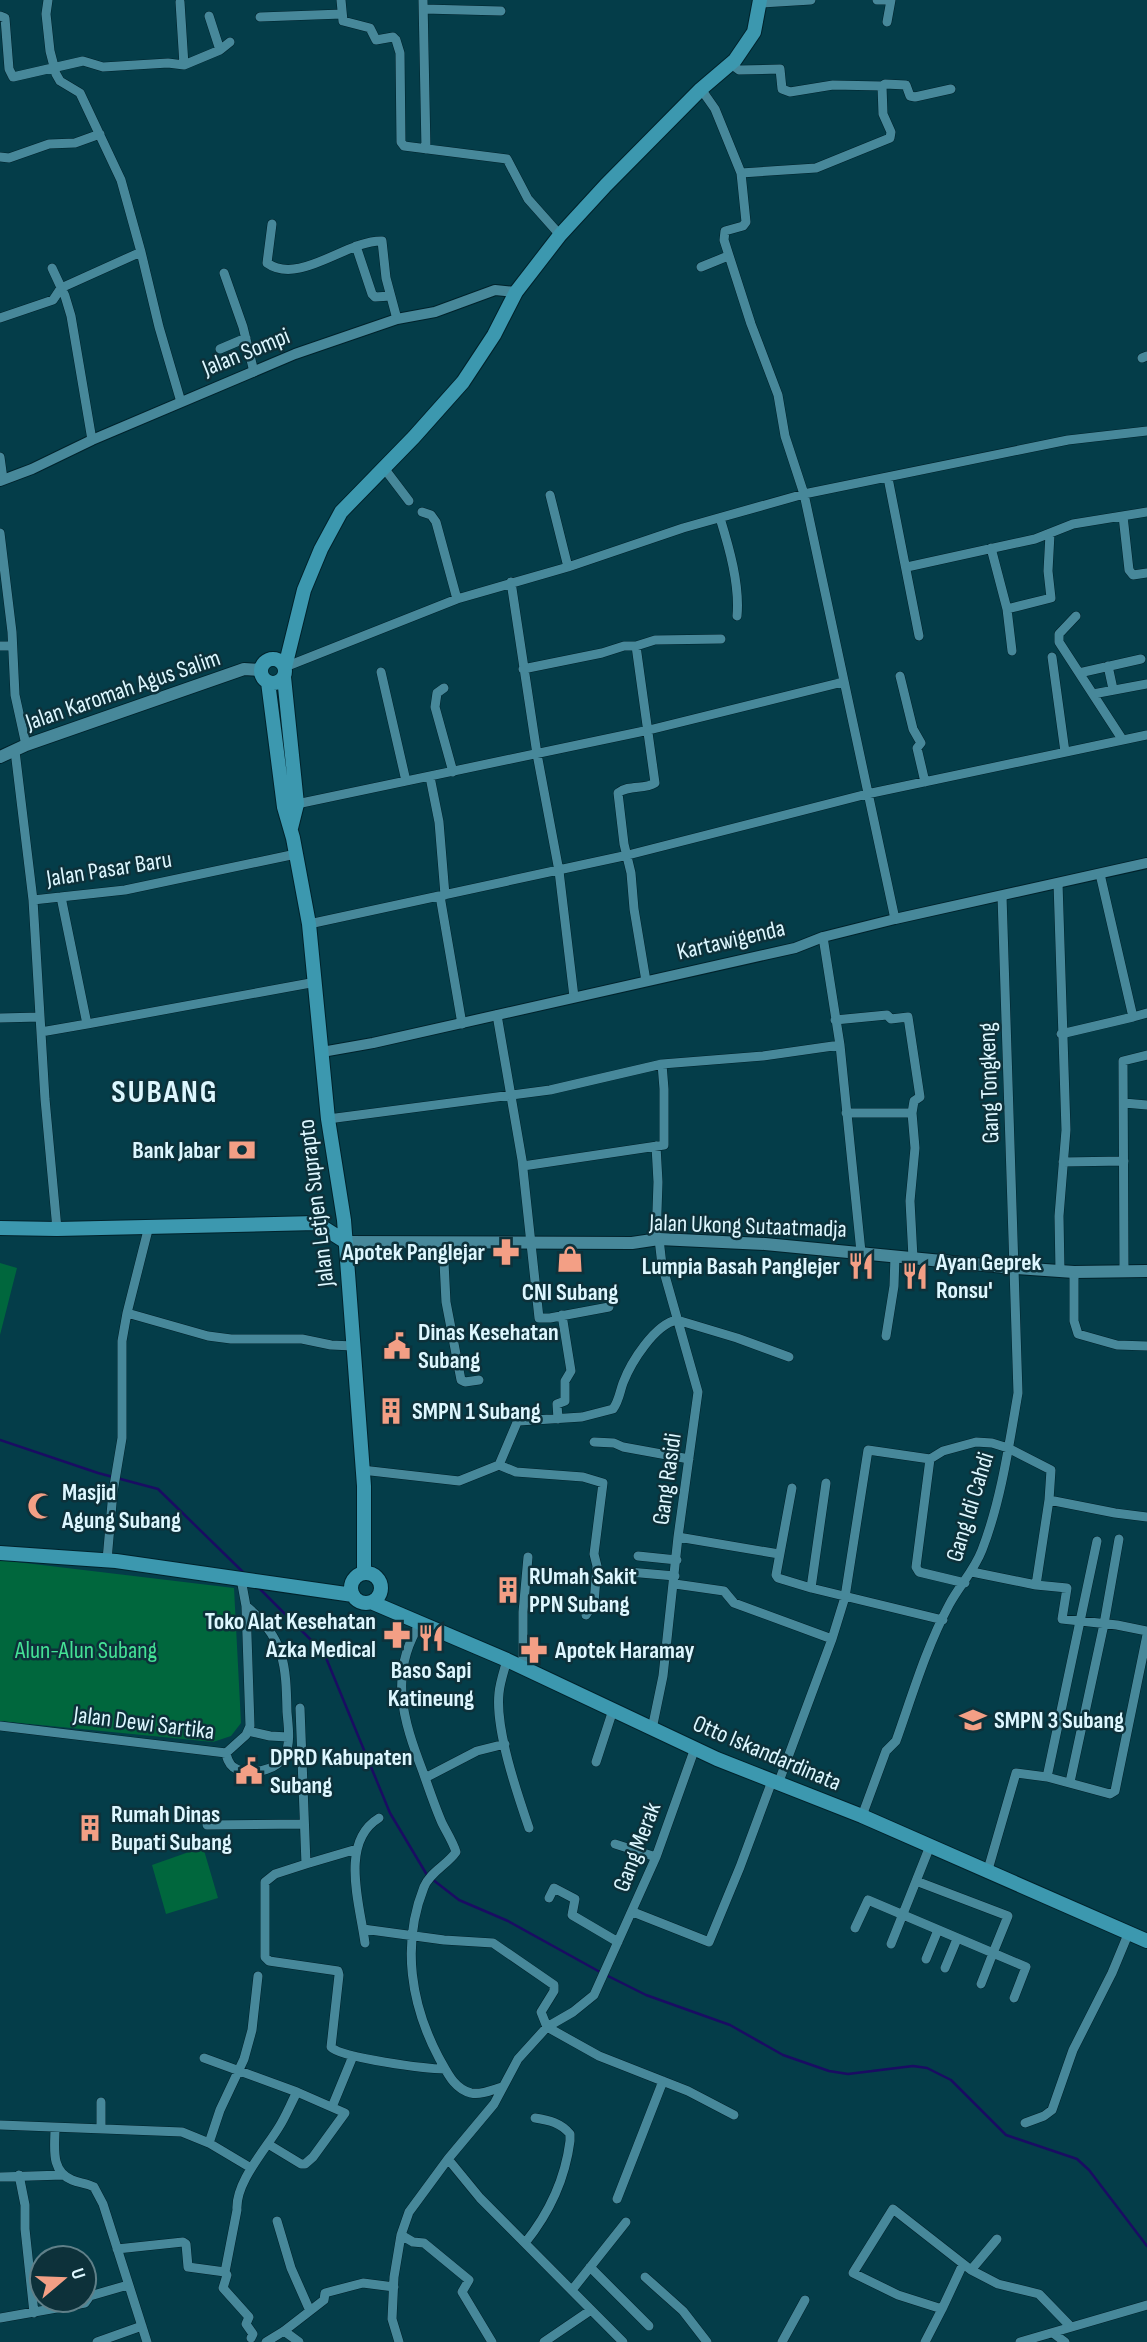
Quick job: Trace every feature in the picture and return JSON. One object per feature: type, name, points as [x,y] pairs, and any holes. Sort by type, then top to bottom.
[{"type":"main road","name":"Jalan Letjen Suprapto","points":[[364,1573],[362,1470],[346,1242],[328,1119],[309,924],[291,829],[284,672],[294,625],[304,590],[321,549],[341,512],[463,382],[494,335],[512,291],[560,235],[606,184],[701,89],[731,64],[754,32],[760,1]]},
{"type":"main road","points":[[266,670],[294,625]]},
{"type":"main road","points":[[277,659],[284,672],[275,683],[266,670],[277,659]]},
{"type":"main road","name":"Jalan Karomah Agus Salim","points":[[0,757],[244,669],[266,670]]},
{"type":"main road","name":"Jalan Letjen Suprapto","points":[[266,670],[290,806]]},
{"type":"main road","points":[[316,1223],[342,1203]]},
{"type":"main road","points":[[0,1228],[316,1223],[346,1242]]},
{"type":"main road","name":"Jalan Ukong Sutaatmadja","points":[[346,1242],[632,1243],[657,1239],[765,1244],[1074,1272],[1147,1271]]},
{"type":"main road","points":[[0,1553],[107,1560],[352,1595],[359,1601],[372,1602],[380,1591],[379,1582],[373,1575],[364,1573],[353,1581],[352,1595]]},
{"type":"main road","name":"Otto Iskandardinata","points":[[372,1602],[775,1783],[862,1816],[1147,1941]]},
{"type":"street","points":[[48,0],[46,14],[54,67],[60,81],[79,91],[121,180],[181,402]]},
{"type":"street","points":[[341,0],[345,22],[370,28],[374,39],[395,38],[400,53],[401,142],[404,146],[507,159],[528,199],[560,235]]},
{"type":"street","points":[[760,1],[811,0]]},
{"type":"street","points":[[877,0],[890,0],[887,22]]},
{"type":"street","points":[[180,2],[184,65]]},
{"type":"street","points":[[426,149],[424,4],[469,5],[501,11]]},
{"type":"street","points":[[260,17],[342,14]]},
{"type":"street","points":[[0,16],[5,18],[11,76],[86,61],[103,67],[165,63],[184,65],[220,50],[230,42]]},
{"type":"street","points":[[209,16],[220,50]]},
{"type":"street","points":[[731,64],[739,70],[780,69],[782,89],[790,92],[833,85],[885,84],[906,85],[910,96],[915,97],[951,89]]},
{"type":"street","points":[[741,173],[817,168],[890,138],[891,132],[883,114],[882,86]]},
{"type":"street","points":[[701,89],[715,109],[741,173],[746,222],[743,226],[723,234],[728,256],[778,395],[785,436],[804,494],[895,919]]},
{"type":"street","points":[[0,157],[9,158],[49,144],[75,143],[100,134]]},
{"type":"street","points":[[272,224],[267,262],[271,266],[289,269],[303,267],[356,246],[382,241],[386,278],[397,319]]},
{"type":"street","points":[[356,246],[372,294],[375,297],[391,296]]},
{"type":"street","points":[[0,318],[53,300],[61,288],[141,252]]},
{"type":"street","points":[[701,267],[728,256]]},
{"type":"street","points":[[52,268],[72,325],[92,440]]},
{"type":"street","points":[[224,273],[246,338],[254,372]]},
{"type":"street","name":"Jalan Sompi","points":[[1,480],[296,354],[397,319],[435,312],[495,290],[512,291]]},
{"type":"street","points":[[220,349],[246,338]]},
{"type":"street","points":[[284,672],[457,599],[804,494],[1068,440],[1147,431]]},
{"type":"street","points":[[0,457],[1,480]]},
{"type":"street","points":[[384,468],[409,501]]},
{"type":"street","points":[[888,478],[919,636]]},
{"type":"street","points":[[550,495],[568,567]]},
{"type":"street","points":[[422,512],[431,515],[436,522],[457,599]]},
{"type":"street","points":[[907,567],[1050,534],[1073,524],[1147,512]]},
{"type":"street","points":[[1123,516],[1129,570],[1133,575],[1147,573]]},
{"type":"street","points":[[720,518],[731,556],[738,603],[737,616]]},
{"type":"street","name":"Jalan Pasar Baru","points":[[0,533],[12,632],[33,900],[125,890],[296,854]]},
{"type":"street","points":[[1007,609],[1051,598],[1048,571],[1050,534]]},
{"type":"street","points":[[991,548],[1007,609],[1012,651]]},
{"type":"street","points":[[511,582],[537,754],[559,871],[574,997]]},
{"type":"street","points":[[1076,616],[1058,638],[1122,739]]},
{"type":"street","points":[[523,669],[656,640],[721,639]]},
{"type":"street","points":[[0,646],[12,646]]},
{"type":"street","points":[[636,646],[655,783],[645,787],[628,788],[618,793],[646,981]]},
{"type":"street","points":[[1052,657],[1065,752]]},
{"type":"street","points":[[1079,673],[1140,659]]},
{"type":"street","points":[[1108,666],[1113,689]]},
{"type":"street","points":[[381,672],[406,781]]},
{"type":"street","points":[[900,676],[913,729],[921,744],[917,748],[925,782]]},
{"type":"street","points":[[290,806],[649,730],[843,682]]},
{"type":"street","points":[[1093,694],[1147,684]]},
{"type":"street","points":[[444,688],[437,692],[435,707],[453,772]]},
{"type":"street","points":[[309,924],[628,855],[867,794],[1147,735]]},
{"type":"street","points":[[430,776],[439,822],[443,896],[462,1024]]},
{"type":"street","name":"Kartawigenda","points":[[322,1052],[462,1024],[795,948],[823,937],[895,919],[1147,863]]},
{"type":"street","points":[[1100,874],[1133,1017]]},
{"type":"street","points":[[1058,883],[1066,1130],[1059,1216],[1060,1271]]},
{"type":"street","points":[[61,897],[87,1024]]},
{"type":"street","name":"Gang Tongkeng","points":[[1002,897],[1015,1268]]},
{"type":"street","points":[[33,900],[57,1229]]},
{"type":"street","points":[[823,937],[840,1045],[860,1252]]},
{"type":"street","points":[[41,1032],[316,982]]},
{"type":"street","points":[[1061,1034],[1147,1013]]},
{"type":"street","points":[[497,1015],[523,1166],[538,1318],[609,1307]]},
{"type":"street","points":[[835,1020],[887,1015],[891,1019],[908,1017],[920,1097],[914,1101],[912,1113],[915,1148],[911,1167],[912,1194],[909,1200],[913,1258]]},
{"type":"street","points":[[0,1018],[40,1017]]},
{"type":"street","points":[[328,1119],[550,1090],[662,1064],[763,1056],[840,1045]]},
{"type":"street","points":[[1124,1270],[1123,1060],[1147,1055]]},
{"type":"street","name":"Gang Rasidi","points":[[652,1729],[663,1676],[678,1537],[698,1392],[657,1239],[656,1146],[664,1145],[662,1064]]},
{"type":"street","points":[[1124,1103],[1147,1105]]},
{"type":"street","points":[[846,1113],[912,1113]]},
{"type":"street","points":[[523,1166],[656,1146]]},
{"type":"street","points":[[1063,1162],[1124,1161]]},
{"type":"street","points":[[107,1560],[113,1492],[122,1438],[122,1341],[149,1226]]},
{"type":"street","points":[[443,1242],[446,1302],[461,1380],[479,1380]]},
{"type":"street","points":[[886,1336],[894,1286],[895,1256]]},
{"type":"street","name":"Gang Idi Cahdi","points":[[862,1816],[886,1751],[897,1741],[929,1649],[949,1605],[972,1572],[983,1548],[1008,1448],[1018,1393],[1015,1268]]},
{"type":"street","points":[[1074,1272],[1074,1321],[1078,1334],[1117,1345],[1147,1346]]},
{"type":"street","points":[[127,1313],[208,1336],[231,1339],[302,1339],[353,1346]]},
{"type":"street","points":[[558,1419],[557,1404],[565,1401],[565,1381],[571,1371],[562,1315]]},
{"type":"street","points":[[499,1465],[520,1417],[582,1418],[616,1407],[629,1370],[655,1332],[664,1324],[677,1320],[789,1357]]},
{"type":"street","points":[[594,1442],[614,1443],[689,1459]]},
{"type":"street","points":[[633,1912],[709,1942],[832,1639],[845,1597],[868,1450],[930,1459],[943,1451],[976,1442],[992,1443],[1008,1448],[1052,1471],[1035,1585]]},
{"type":"street","points":[[930,1459],[915,1565],[919,1572],[965,1583]]},
{"type":"street","points":[[362,1470],[459,1481],[499,1465],[516,1472],[583,1477],[603,1483],[594,1554],[597,1566],[594,1604],[586,1615]]},
{"type":"street","points":[[811,1588],[826,1483]]},
{"type":"street","points":[[792,1488],[777,1577],[845,1597],[943,1620]]},
{"type":"street","points":[[1049,1500],[1147,1517]]},
{"type":"street","points":[[678,1537],[779,1554]]},
{"type":"street","points":[[1070,1782],[1119,1539]]},
{"type":"street","points":[[1047,1777],[1082,1622],[1097,1541]]},
{"type":"street","points":[[638,1556],[677,1560]]},
{"type":"street","points":[[523,1668],[523,1612],[528,1557]]},
{"type":"street","points":[[629,1572],[724,1591],[734,1604],[832,1639]]},
{"type":"street","points":[[972,1572],[1035,1585],[1067,1588],[1062,1619],[1147,1633],[1115,1791],[1110,1794],[1070,1782],[1020,1772],[1013,1778],[987,1873]]},
{"type":"street","name":"Jalan Dewi Sartika","points":[[0,1726],[226,1753],[250,1726],[246,1606],[241,1579]]},
{"type":"street","points":[[226,1753],[230,1764],[235,1768],[243,1771],[267,1770],[278,1765],[285,1756],[288,1737],[286,1669],[279,1645],[259,1617],[246,1606]]},
{"type":"street","points":[[421,1622],[409,1640],[406,1651],[401,1705],[411,1741],[456,1853],[440,1865],[424,1885],[413,1935],[411,1976],[417,2007],[441,2069],[454,2084],[471,2093],[501,2090]]},
{"type":"street","points":[[506,1660],[499,1695],[505,1744],[528,1828]]},
{"type":"street","points":[[300,1708],[306,1864]]},
{"type":"street","points":[[596,1762],[613,1710]]},
{"type":"street","points":[[248,1731],[288,1737]]},
{"type":"street","points":[[425,1778],[477,1751],[505,1744]]},
{"type":"street","name":"Gang Merak","points":[[547,2027],[573,2012],[594,1995],[656,1857],[695,1748]]},
{"type":"street","points":[[365,1943],[356,1862],[361,1837],[372,1822],[379,1818]]},
{"type":"street","points":[[207,1825],[304,1824]]},
{"type":"street","points":[[615,1844],[656,1857]]},
{"type":"street","points":[[891,1944],[930,1846]]},
{"type":"street","points":[[358,1849],[275,1874],[265,1882],[265,1957],[269,1961],[338,1971],[331,2047],[334,2051],[441,2069]]},
{"type":"street","points":[[916,1881],[1008,1916],[981,1984]]},
{"type":"street","points":[[549,1898],[554,1888],[575,1899],[572,1914],[618,1942]]},
{"type":"street","points":[[855,1928],[868,1900],[993,1953],[1026,1968],[1014,1998]]},
{"type":"street","points":[[363,1929],[444,1940],[493,1943],[553,1984],[554,1991],[541,2012],[547,2027],[599,2056],[715,2103],[734,2115]]},
{"type":"street","points":[[926,1959],[938,1930]]},
{"type":"street","points":[[1026,2123],[1048,2114],[1054,2106],[1073,2050],[1112,1973],[1129,1932]]},
{"type":"street","points":[[945,1968],[957,1938]]},
{"type":"street","points":[[209,2143],[252,2030],[258,1976]]},
{"type":"street","points":[[399,2342],[393,2319],[394,2287],[401,2235],[409,2212],[448,2159],[494,2104],[518,2059],[547,2027]]},
{"type":"street","points":[[332,2107],[354,2056]]},
{"type":"street","points":[[204,2058],[297,2092],[345,2114],[308,2163],[301,2164],[268,2144]]},
{"type":"street","points":[[617,2199],[663,2081]]},
{"type":"street","points":[[250,2341],[253,2333],[246,2324],[249,2317],[223,2288],[237,2210],[236,2202],[251,2168],[280,2126],[297,2092]]},
{"type":"street","points":[[101,2102],[101,2129]]},
{"type":"street","points":[[526,2243],[538,2228],[561,2185],[570,2141],[570,2134],[561,2126],[535,2118]]},
{"type":"street","points":[[0,2125],[182,2132],[209,2143],[251,2168]]},
{"type":"street","points":[[55,2128],[54,2156],[63,2175]]},
{"type":"street","points":[[448,2159],[480,2198],[623,2342]]},
{"type":"street","points":[[19,2175],[25,2204],[28,2257]]},
{"type":"street","points":[[0,2177],[63,2175],[94,2187],[103,2204],[147,2342]]},
{"type":"street","points":[[942,2309],[887,2290],[853,2273],[893,2209],[967,2267],[998,2284],[1039,2294],[1071,2327]]},
{"type":"street","points":[[277,2221],[291,2268],[310,2311]]},
{"type":"street","points":[[572,2290],[626,2222]]},
{"type":"street","points":[[401,2235],[413,2242],[424,2243],[469,2280],[462,2292],[492,2342]]},
{"type":"street","points":[[925,2342],[967,2267],[997,2239]]},
{"type":"street","points":[[117,2249],[183,2242],[186,2244],[188,2267],[225,2272]]},
{"type":"street","points":[[590,2267],[649,2326]]},
{"type":"street","points":[[645,2277],[683,2311],[708,2342]]},
{"type":"street","points":[[266,2342],[325,2299],[325,2293],[363,2283],[394,2287]]},
{"type":"street","points":[[98,2294],[128,2285]]},
{"type":"street","points":[[782,2342],[805,2300]]},
{"type":"street","points":[[1020,2342],[1147,2305]]},
{"type":"street","points":[[544,2342],[591,2310]]},
{"type":"street","points":[[0,2318],[34,2314]]},
{"type":"street","points":[[97,2342],[142,2326]]},
{"type":"street","points":[[284,2331],[299,2342]]},
{"type":"street","points":[[1053,2333],[1065,2342]]},
{"type":"green space","points":[[0,1263],[17,1268],[0,1335]]},
{"type":"green space","name":"Alun-Alun Subang","points":[[0,1560],[234,1588],[241,1723],[231,1736],[213,1742],[0,1721]]},
{"type":"green space","points":[[203,1847],[218,1898],[166,1914],[152,1865]]},
{"type":"waterway","points":[[0,1440],[98,1473],[158,1489],[245,1574]]},
{"type":"waterway","points":[[257,1586],[324,1653],[390,1813],[427,1875]]},
{"type":"waterway","points":[[432,1879],[459,1900],[508,1921],[600,1972]]},
{"type":"waterway","points":[[606,1975],[646,1995],[730,2025],[783,2055],[829,2071],[848,2074],[913,2066],[927,2068],[951,2080],[1006,2135],[1077,2159],[1089,2170],[1147,2246]]},
{"type":"place","name":"Bank Jabar","points":[[242,1150]]},
{"type":"place","name":"Apotek Panglejar","points":[[506,1252]]},
{"type":"place","name":"CNI Subang","points":[[570,1259]]},
{"type":"place","name":"Lumpia Basah Panglejer","points":[[861,1266]]},
{"type":"place","name":"Ayan Geprek Ronsu'","points":[[915,1276]]},
{"type":"place","name":"Dinas Kesehatan Subang","points":[[397,1346]]},
{"type":"place","name":"SMPN 1 Subang","points":[[391,1411]]},
{"type":"place","name":"Masjid Agung Subang","points":[[41,1506]]},
{"type":"place","name":"RUmah Sakit PPN Subang","points":[[508,1590]]},
{"type":"place","name":"Toko Alat Kesehatan Azka Medical","points":[[397,1635]]},
{"type":"place","name":"Baso Sapi Katineung","points":[[431,1638]]},
{"type":"place","name":"Apotek Haramay","points":[[534,1650]]},
{"type":"place","name":"SMPN 3 Subang","points":[[973,1720]]},
{"type":"place","name":"DPRD Kabupaten Subang","points":[[249,1771]]},
{"type":"place","name":"Rumah Dinas Bupati Subang","points":[[90,1828]]},
{"type":"district","name":"SUBANG","points":[[165,1092]]}]
